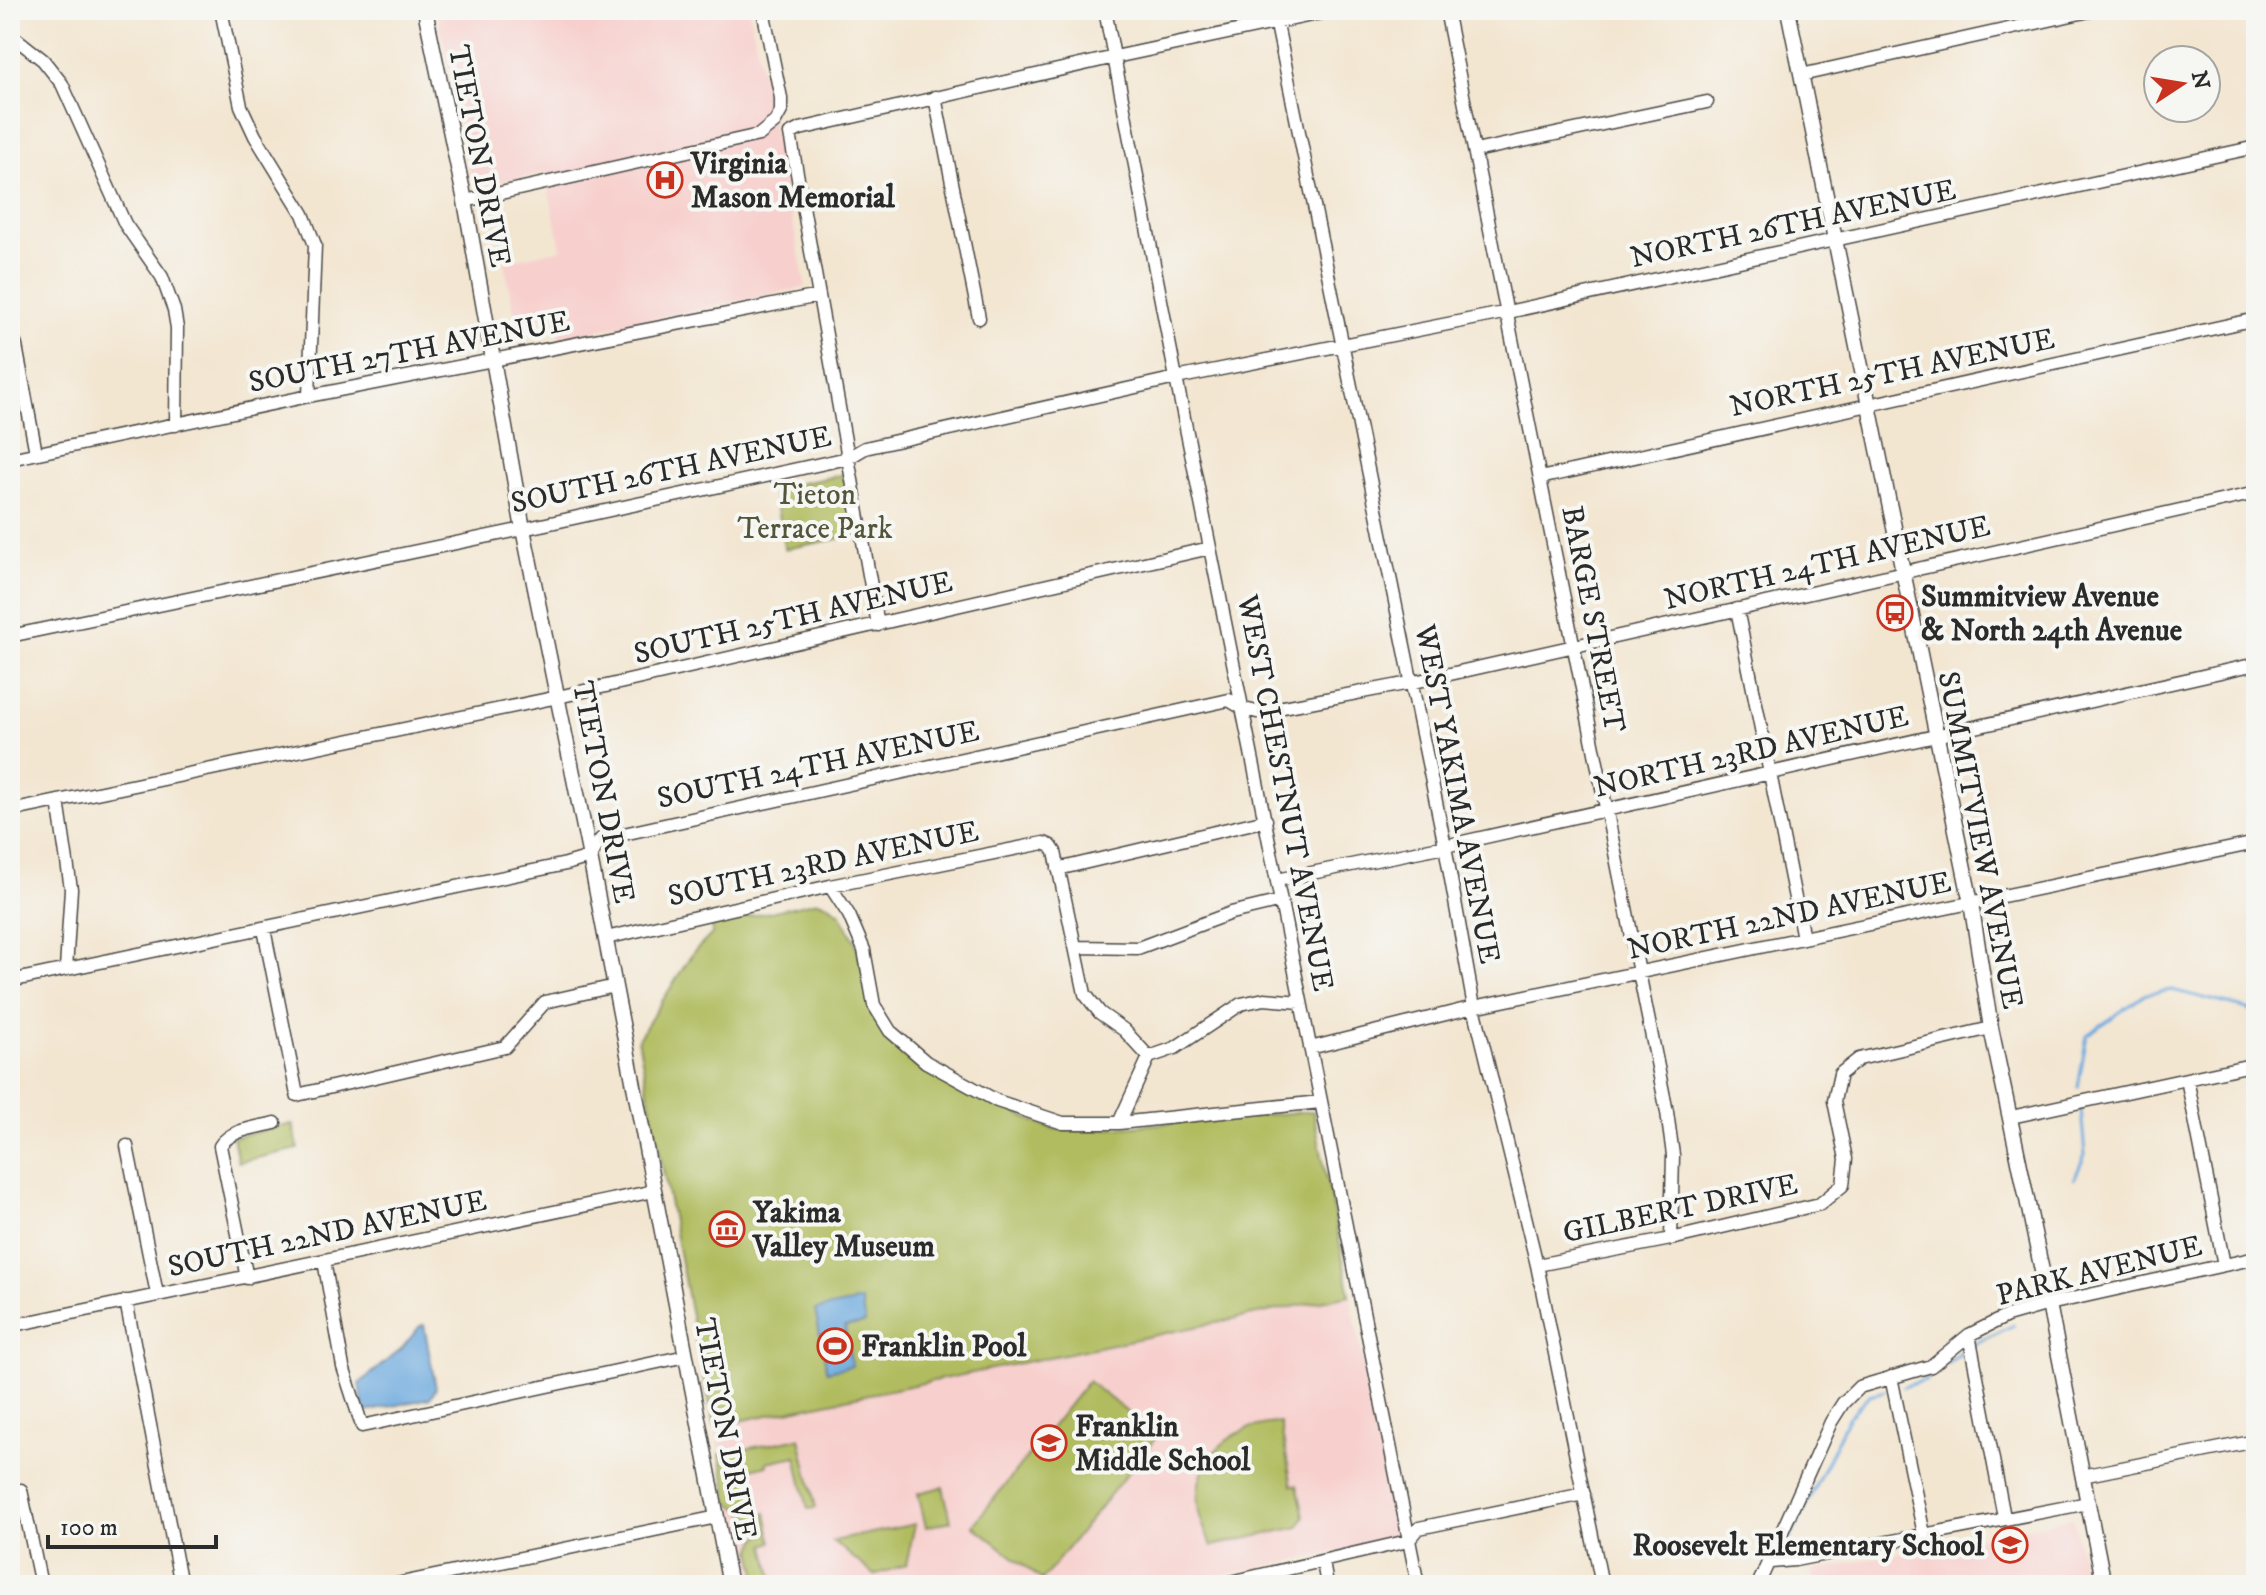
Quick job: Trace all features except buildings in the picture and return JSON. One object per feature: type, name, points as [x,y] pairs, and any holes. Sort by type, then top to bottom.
[{"type":"main road","name":"TIETON DRIVE","points":[[425,10],[465,201],[523,529],[606,938],[730,1585]]},
{"type":"main road","name":"SUMMITVIEW AVENUE","points":[[1788,10],[1971,903],[1991,1028],[2104,1585]]},
{"type":"street","points":[[221,10],[241,106],[255,136],[303,214],[315,245],[309,396]]},
{"type":"street","points":[[465,201],[759,135],[775,122],[781,111],[763,10]]},
{"type":"street","name":"WEST CHESTNUT AVENUE","points":[[1105,10],[1418,1585]]},
{"type":"street","points":[[878,625],[790,134],[800,129],[1115,57],[1275,16],[1335,10]]},
{"type":"street","name":"BARGE STREET","points":[[1446,10],[1640,972],[1673,1155],[1671,1239]]},
{"type":"street","points":[[1801,75],[2094,10]]},
{"type":"street","name":"WEST YAKIMA AVENUE","points":[[1275,16],[1445,846],[1474,1007],[1537,1265],[1602,1585]]},
{"type":"street","points":[[10,34],[43,60],[62,84],[125,224],[162,277],[177,328],[176,425]]},
{"type":"street","points":[[935,97],[979,318]]},
{"type":"street","points":[[1475,151],[1707,102]]},
{"type":"street","name":"NORTH 26TH AVENUE","points":[[1340,344],[1508,312],[2256,147]]},
{"type":"street","name":"SOUTH 27TH AVENUE","points":[[10,459],[309,396],[819,296]]},
{"type":"street","name":"NORTH 25TH AVENUE","points":[[1540,478],[2256,319]]},
{"type":"street","points":[[10,329],[36,453]]},
{"type":"street","name":"SOUTH 26TH AVENUE","points":[[10,636],[848,458],[865,448],[1340,344]]},
{"type":"street","name":"NORTH 24TH AVENUE","points":[[1410,683],[2256,493]]},
{"type":"street","name":"SOUTH 25TH AVENUE","points":[[10,811],[558,697],[1210,548]]},
{"type":"street","points":[[1737,609],[1803,938]]},
{"type":"street","name":"NORTH 23RD AVENUE","points":[[1445,846],[2256,664]]},
{"type":"street","name":"SOUTH 24TH AVENUE","points":[[10,981],[590,857],[601,839],[1229,700],[1257,712],[1410,683]]},
{"type":"street","points":[[58,801],[71,889],[66,969]]},
{"type":"street","points":[[1149,1057],[1124,1030],[1100,1013],[1085,994],[1058,869],[1266,820]]},
{"type":"street","name":"SOUTH 23RD AVENUE","points":[[606,938],[830,886],[1044,843],[1051,846],[1058,869]]},
{"type":"street","name":"NORTH 22ND AVENUE","points":[[1474,1007],[2256,843]]},
{"type":"street","points":[[1277,880],[1445,846]]},
{"type":"street","points":[[830,886],[849,915],[864,950],[874,1005],[890,1031],[926,1062],[997,1101],[1063,1123],[1119,1123],[1320,1102]]},
{"type":"street","points":[[1076,947],[1138,948],[1231,913],[1281,901]]},
{"type":"street","points":[[264,929],[297,1095],[505,1047],[545,1002],[615,986]]},
{"type":"street","points":[[1119,1123],[1149,1057],[1175,1048],[1241,1004],[1264,999],[1301,1002]]},
{"type":"street","points":[[1310,1048],[1474,1007]]},
{"type":"street","name":"GILBERT DRIVE","points":[[1537,1265],[1671,1239],[1820,1204],[1843,1185],[1846,1159],[1834,1101],[1840,1074],[1859,1059],[1991,1028]]},
{"type":"street","points":[[2011,1117],[2256,1064]]},
{"type":"street","points":[[2187,1079],[2224,1265]]},
{"type":"street","points":[[247,1278],[220,1146],[235,1133],[275,1123]]},
{"type":"street","points":[[127,1146],[157,1294]]},
{"type":"street","name":"SOUTH 22ND AVENUE","points":[[10,1326],[654,1191]]},
{"type":"street","name":"PARK AVENUE","points":[[1758,1585],[1771,1562],[1831,1422],[1843,1403],[1859,1387],[1931,1366],[2007,1316],[2256,1258]]},
{"type":"street","points":[[324,1261],[343,1367],[362,1426],[686,1356]]},
{"type":"street","points":[[126,1301],[181,1585]]},
{"type":"street","points":[[1970,1342],[2004,1517]]},
{"type":"street","points":[[1891,1377],[1924,1534]]},
{"type":"street","points":[[2082,1476],[2256,1441]]},
{"type":"street","points":[[21,1490],[41,1585]]},
{"type":"street","points":[[1218,1585],[1408,1541],[1419,1528],[1584,1494]]},
{"type":"street","points":[[1771,1562],[1795,1560],[2088,1503]]},
{"type":"street","points":[[392,1585],[717,1517]]},
{"type":"street","points":[[1323,1562],[1327,1585]]},
{"type":"shaded area","name":"Virginia Mason Memorial","points":[[437,10],[749,10],[806,287],[559,338],[554,313],[516,321],[504,262],[561,249],[545,173],[473,187]]},
{"type":"shaded area","name":"Franklin Middle School","points":[[1350,1295],[1400,1539],[1176,1585],[744,1585],[715,1426]]},
{"type":"shaded area","name":"Roosevelt Elementary School","points":[[2073,1518],[2087,1585],[1814,1585],[1812,1571]]},
{"type":"green space","name":"Tieton Terrace Park","points":[[846,474],[858,535],[785,549],[773,489]]},
{"type":"green space","points":[[818,901],[840,913],[856,943],[872,1013],[888,1037],[915,1065],[1042,1125],[1054,1129],[1084,1130],[1313,1111],[1350,1295],[715,1426],[702,1373],[638,1039],[693,953],[712,934],[712,925]]},
{"type":"green space","points":[[293,1124],[298,1149],[238,1162],[233,1137]]},
{"type":"green space","points":[[1088,1381],[1157,1436],[1042,1580],[973,1525]]},
{"type":"green space","points":[[1280,1423],[1292,1485],[1297,1485],[1304,1516],[1299,1527],[1212,1546],[1198,1505],[1198,1487],[1210,1458],[1220,1446],[1247,1429]]},
{"type":"green space","points":[[800,1438],[816,1508],[808,1509],[796,1456],[751,1469],[761,1514],[766,1513],[772,1542],[765,1545],[774,1584],[790,1581],[791,1585],[760,1585],[752,1551],[758,1537],[764,1535],[761,1525],[729,1502],[720,1454]]},
{"type":"green space","points":[[943,1487],[951,1521],[926,1527],[918,1493]]},
{"type":"green space","points":[[915,1524],[906,1565],[874,1575],[833,1541]]},
{"type":"water","name":"Franklin Pool","points":[[861,1301],[865,1323],[845,1327],[852,1366],[827,1371],[815,1310]]},
{"type":"water","points":[[424,1325],[436,1388],[430,1398],[365,1412],[359,1384]]},
{"type":"waterway","points":[[2078,1087],[2087,1035],[2146,994],[2172,990],[2256,1011]]},
{"type":"waterway","points":[[2074,1179],[2085,1155],[2081,1110]]},
{"type":"waterway","points":[[1974,1344],[2014,1325]]},
{"type":"waterway","points":[[1903,1387],[1925,1380],[1968,1348]]},
{"type":"waterway","points":[[1790,1539],[1848,1418],[1869,1395],[1885,1391]]},
{"type":"place","name":"Virginia Mason Memorial","points":[[665,180]]},
{"type":"place","name":"Summitview Avenue & North 24th Avenue","points":[[1895,613]]},
{"type":"place","name":"Yakima Valley Museum","points":[[727,1229]]},
{"type":"place","name":"Franklin Pool","points":[[835,1346]]},
{"type":"place","name":"Franklin Middle School","points":[[1049,1443]]},
{"type":"place","name":"Roosevelt Elementary School","points":[[2010,1545]]}]
